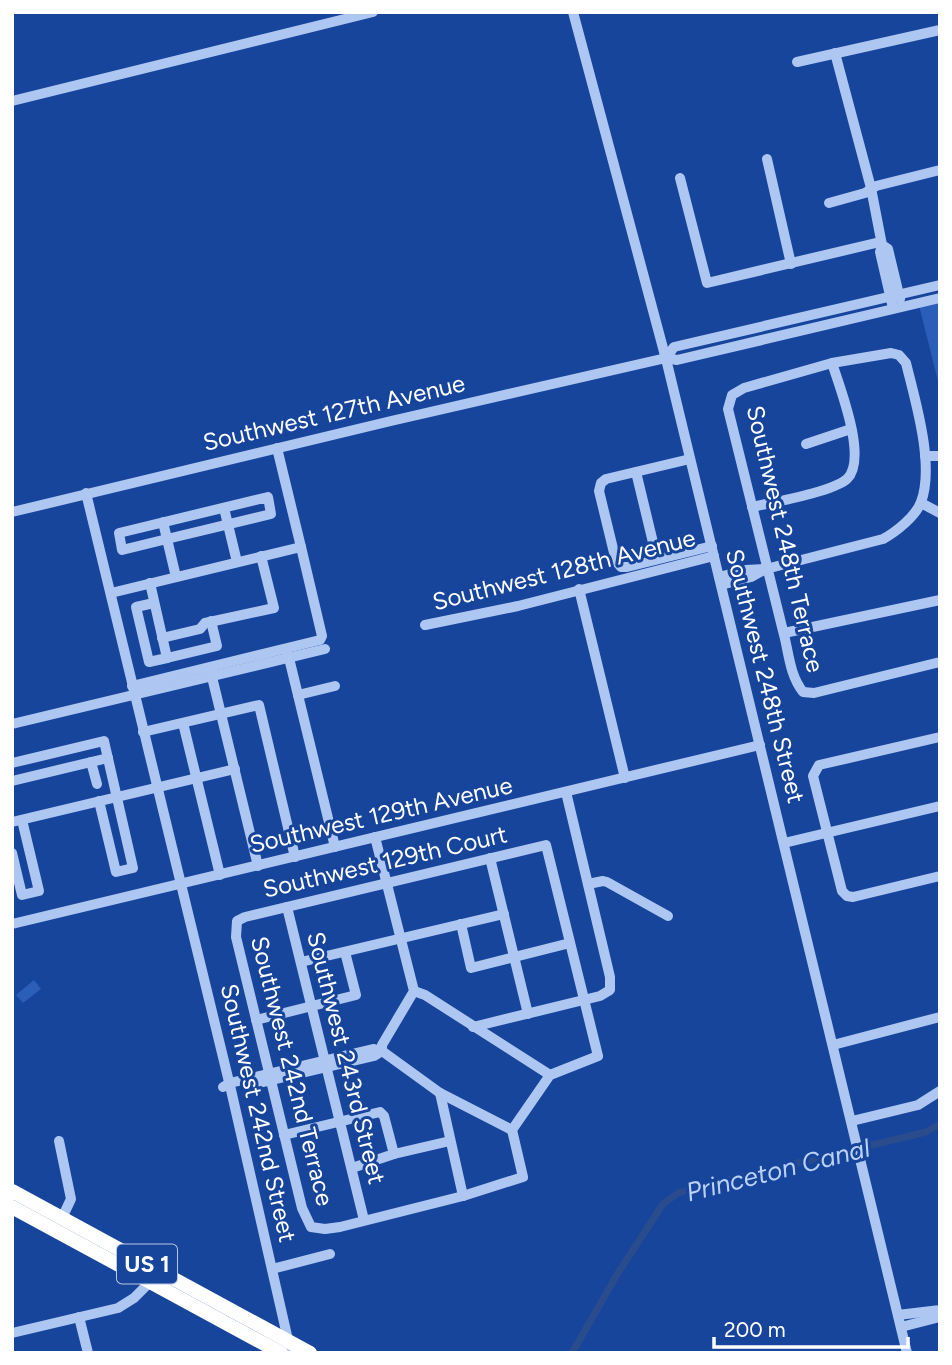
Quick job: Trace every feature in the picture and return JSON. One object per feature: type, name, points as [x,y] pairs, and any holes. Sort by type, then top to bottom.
[{"type":"highway","name":"US 1","points":[[12,1191],[233,1310],[287,1349]]},
{"type":"highway","name":"US 1","points":[[12,1207],[150,1282],[287,1349],[310,1353]]},
{"type":"highway","points":[[62,1218],[96,1244],[139,1267],[150,1282],[167,1282],[217,1309],[233,1310]]},
{"type":"street","points":[[12,101],[373,12]]},
{"type":"street","name":"Southwest 248th Street","points":[[573,12],[666,358],[907,1353]]},
{"type":"street","points":[[797,62],[940,30]]},
{"type":"street","points":[[835,53],[871,188],[881,243],[888,249],[898,308]]},
{"type":"street","points":[[767,159],[791,264]]},
{"type":"street","points":[[829,203],[865,193],[871,188],[940,170]]},
{"type":"street","points":[[680,178],[707,283],[881,243]]},
{"type":"street","name":"Southwest 127th Avenue","points":[[666,358],[674,347],[940,285]]},
{"type":"street","name":"Southwest 127th Avenue","points":[[12,512],[666,358],[677,360],[940,298]]},
{"type":"street","points":[[720,581],[746,570],[766,569],[883,539],[897,532],[921,503],[925,441],[906,363],[899,355],[891,353],[832,363],[855,449],[854,467],[847,478],[834,487],[752,507]]},
{"type":"street","name":"Southwest 248th Terrace","points":[[832,363],[744,388],[732,395],[728,409],[794,681],[803,692],[814,693],[940,662]]},
{"type":"street","points":[[806,444],[851,429]]},
{"type":"street","points":[[277,448],[323,636],[320,640],[288,653]]},
{"type":"street","points":[[925,456],[940,456]]},
{"type":"street","points":[[690,459],[606,479],[600,485],[616,561],[620,566],[627,567],[657,559],[713,551]]},
{"type":"street","points":[[636,472],[657,559]]},
{"type":"street","name":"Southwest 242nd Street","points":[[86,493],[230,1086],[272,1269],[287,1349]]},
{"type":"street","points":[[268,497],[271,514],[122,550],[119,533],[163,522],[268,497]]},
{"type":"street","points":[[921,503],[940,513]]},
{"type":"street","points":[[224,508],[237,562]]},
{"type":"street","points":[[163,522],[176,577]]},
{"type":"street","points":[[111,593],[301,547]]},
{"type":"street","name":"Southwest 128th Avenue","points":[[425,625],[518,606],[713,551]]},
{"type":"street","points":[[162,638],[200,629],[205,622],[274,608],[261,556]]},
{"type":"street","points":[[150,583],[167,657]]},
{"type":"street","points":[[579,589],[625,778]]},
{"type":"street","points":[[784,633],[940,600]]},
{"type":"street","points":[[154,603],[136,607],[149,662],[217,646],[211,621]]},
{"type":"street","points":[[12,724],[211,671],[288,653],[325,649]]},
{"type":"street","points":[[288,653],[335,847]]},
{"type":"street","points":[[211,671],[258,866]]},
{"type":"street","points":[[298,695],[335,686]]},
{"type":"street","points":[[143,732],[259,705],[295,857]]},
{"type":"street","points":[[183,723],[220,875]]},
{"type":"street","points":[[940,737],[819,765],[813,776],[842,891],[847,896],[853,897],[940,876]]},
{"type":"street","points":[[12,763],[104,741],[133,868],[116,872],[99,801]]},
{"type":"street","name":"Southwest 129th Avenue","points":[[12,924],[760,745]]},
{"type":"street","points":[[12,781],[108,758]]},
{"type":"street","points":[[91,762],[97,784]]},
{"type":"street","points":[[12,853],[22,895],[39,891],[17,821],[235,769]]},
{"type":"street","points":[[473,1027],[604,995],[610,990],[610,977],[566,792]]},
{"type":"street","points":[[784,843],[940,806]]},
{"type":"street","points":[[379,837],[416,991],[550,1075]]},
{"type":"street","name":"Southwest 129th Court","points":[[236,925],[245,917],[546,845],[570,943]]},
{"type":"street","points":[[490,858],[528,1014]]},
{"type":"street","points":[[588,884],[607,882],[668,916]]},
{"type":"street","name":"Southwest 243rd Street","points":[[287,907],[364,1220]]},
{"type":"street","points":[[301,962],[504,914]]},
{"type":"street","points":[[364,1220],[523,1178],[512,1130],[550,1075],[598,1056],[570,943],[471,968],[461,924]]},
{"type":"street","name":"Southwest 242nd Terrace","points":[[236,925],[236,937],[302,1208],[311,1227],[333,1228],[364,1220]]},
{"type":"street","points":[[256,1020],[356,995],[345,952]]},
{"type":"street","points":[[382,1051],[382,1045],[416,991]]},
{"type":"street","points":[[833,1045],[940,1017]]},
{"type":"street","points":[[230,1086],[374,1056],[382,1051]]},
{"type":"street","points":[[382,1051],[440,1093],[512,1130]]},
{"type":"street","points":[[852,1121],[918,1105],[940,1091]]},
{"type":"street","points":[[440,1093],[463,1196]]},
{"type":"street","points":[[284,1135],[378,1112],[383,1113],[394,1154]]},
{"type":"street","points":[[60,1141],[71,1199],[62,1218]]},
{"type":"street","points":[[352,1168],[394,1154],[450,1141]]},
{"type":"street","points":[[272,1269],[330,1255]]},
{"type":"street","points":[[12,1333],[121,1307],[150,1282]]},
{"type":"street","points":[[898,1315],[940,1310]]},
{"type":"street","points":[[79,1317],[88,1353]]},
{"type":"street","points":[[901,1327],[940,1317]]},
{"type":"shaded area","points":[[940,300],[940,389],[919,305]]},
{"type":"shaded area","points":[[34,980],[41,989],[23,1003],[16,995]]},
{"type":"waterway","name":"Princeton Canal","points":[[572,1353],[618,1273],[663,1204],[678,1193],[926,1132],[940,1124]]}]
